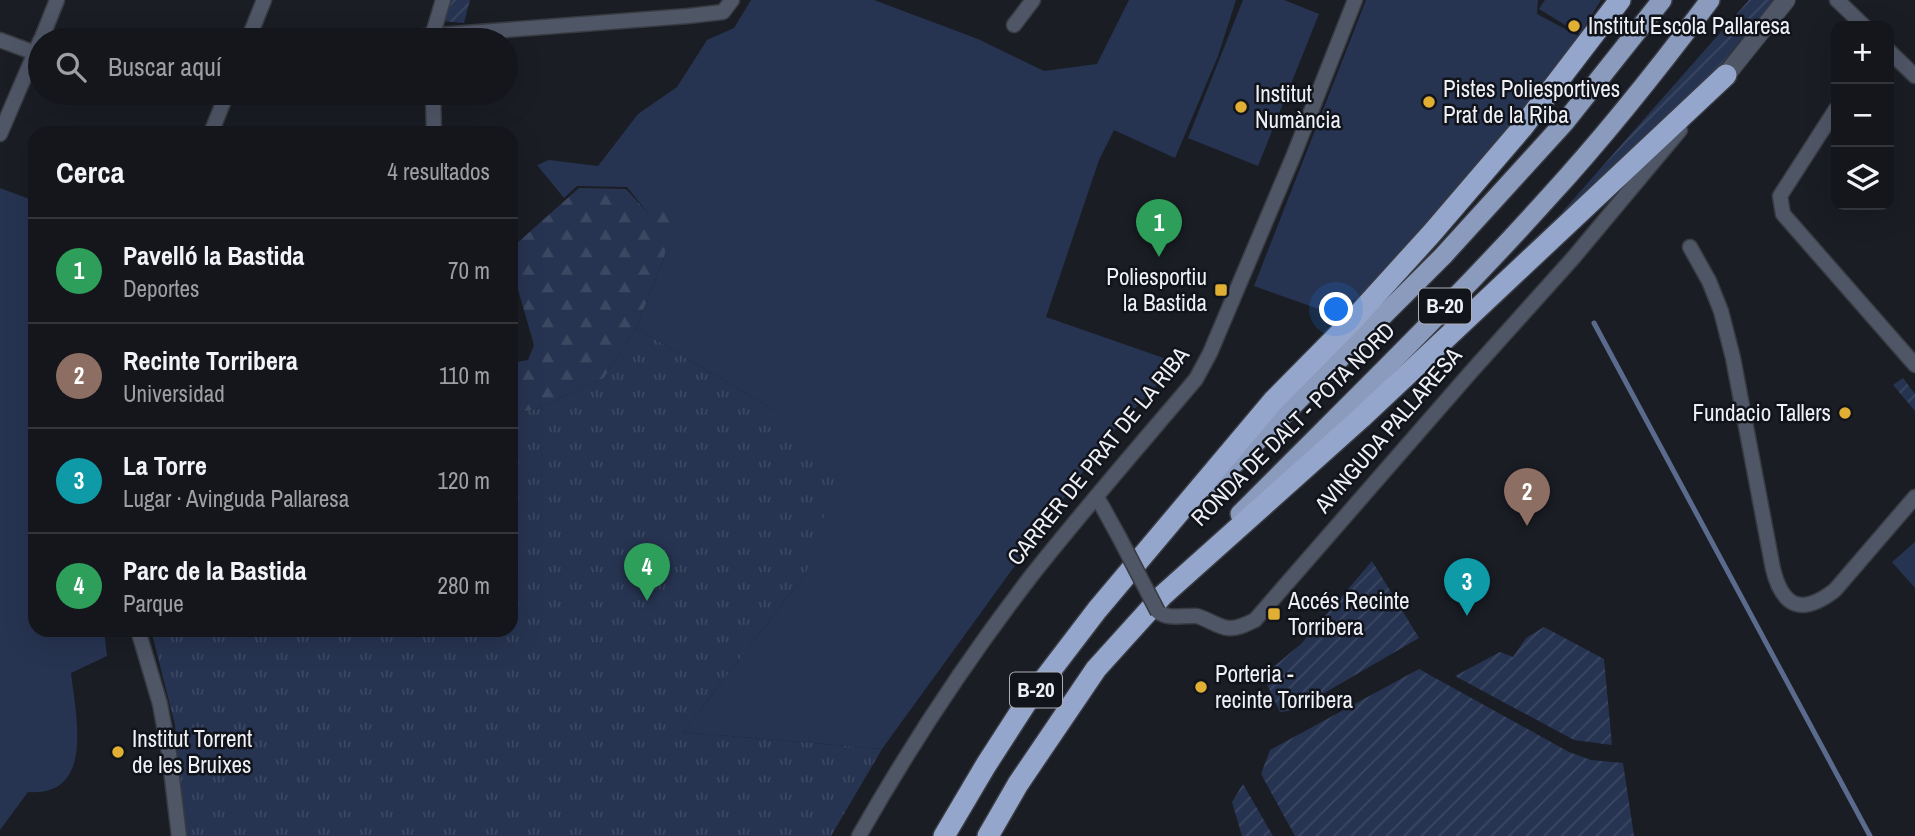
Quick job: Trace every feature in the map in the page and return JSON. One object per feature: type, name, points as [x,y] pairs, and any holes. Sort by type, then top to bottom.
[{"type":"highway","points":[[1143,555],[1273,401],[1354,319],[1432,233],[1521,128],[1620,0]]},
{"type":"highway","name":"RONDA DE DALT - POTA NORD","points":[[944,836],[1026,704],[1057,661],[1143,555],[1443,256],[1565,122],[1662,0]]},
{"type":"highway","name":"RONDA DE DALT - POTA NORD","points":[[988,836],[1018,784],[1097,669],[1160,604],[1198,557],[1476,275],[1549,197],[1622,112],[1710,0]]},
{"type":"highway","points":[[1160,604],[1726,75]]},
{"type":"street","points":[[46,28],[57,0]]},
{"type":"street","points":[[253,28],[264,0]]},
{"type":"street","points":[[434,28],[443,0]]},
{"type":"street","points":[[1014,25],[1033,0]]},
{"type":"street","name":"CARRER DE PRAT DE LA RIBA","points":[[859,836],[930,720],[1009,606],[1072,526],[1196,379],[1210,353],[1293,157],[1355,0]]},
{"type":"street","name":"AVINGUDA PALLARESA","points":[[1160,604],[1164,615],[1176,618],[1198,616],[1229,628],[1255,620],[1574,257],[1786,0]]},
{"type":"street","points":[[1837,0],[1859,21]]},
{"type":"street","points":[[518,29],[727,6]]},
{"type":"street","points":[[0,40],[28,44]]},
{"type":"street","points":[[1894,56],[1915,76]]},
{"type":"street","points":[[0,134],[28,70]]},
{"type":"street","points":[[214,126],[222,105]]},
{"type":"street","points":[[433,105],[434,126]]},
{"type":"street","points":[[1831,117],[1780,196],[1783,214],[1915,365]]},
{"type":"street","points":[[1690,247],[1709,281],[1721,311],[1733,358],[1773,569],[1781,594],[1800,604],[1812,604],[1835,590],[1915,497]]},
{"type":"street","points":[[1097,497],[1160,604]]},
{"type":"street","points":[[140,637],[160,704],[179,836]]},
{"type":"green space","points":[[449,0],[470,0],[464,23],[441,21]]},
{"type":"green space","points":[[751,0],[874,0],[978,39],[1044,71],[1097,64],[1129,0],[1236,0],[1218,56],[1175,158],[1114,130],[1099,160],[1046,317],[1178,363],[1109,436],[882,749],[683,732],[806,573],[775,411],[636,328],[664,258],[666,195],[647,212],[627,187],[577,186],[564,198],[537,165],[549,160],[598,166],[638,114],[677,87],[707,40],[734,28]]},
{"type":"green space","name":"Institut Numància","points":[[1243,0],[1284,0],[1319,14],[1258,166],[1188,138]]},
{"type":"green space","name":"Pistes Poliesportives Prat de la Riba","points":[[1366,0],[1538,0],[1537,14],[1582,38],[1482,166],[1359,297],[1330,313],[1254,286]]},
{"type":"green space","name":"Institut Escola Pallaresa","points":[[1545,0],[1601,0],[1580,34],[1539,9]]},
{"type":"green space","points":[[1749,0],[1774,0],[1719,67],[1568,217],[1563,211]]},
{"type":"green space","points":[[0,188],[28,198],[28,637],[105,637],[107,656],[71,673],[76,710],[76,750],[72,768],[64,782],[49,790],[28,792],[0,830]]},
{"type":"green space","points":[[579,188],[626,189],[647,212],[666,194],[673,203],[664,258],[636,328],[604,378],[536,409],[518,413],[518,362],[528,360],[534,345],[518,289],[518,242]]},
{"type":"green space","points":[[636,328],[775,411],[838,471],[806,573],[683,732],[882,749],[831,836],[184,836],[175,725],[153,637],[518,637],[518,413],[536,409],[604,378]]},
{"type":"green space","points":[[1903,378],[1915,394],[1915,411],[1893,385]]},
{"type":"green space","points":[[1915,542],[1915,588],[1892,562]]},
{"type":"green space","points":[[1372,561],[1419,638],[1295,710],[1280,712],[1265,680],[1266,673],[1301,644]]},
{"type":"green space","points":[[1544,627],[1604,659],[1612,745],[1574,740],[1455,676],[1500,652],[1513,657],[1526,638]]},
{"type":"green space","points":[[1419,669],[1569,752],[1591,760],[1623,763],[1634,836],[1295,836],[1261,774],[1270,750]]},
{"type":"green space","points":[[1243,784],[1273,836],[1242,836],[1232,802]]},
{"type":"waterway","points":[[1594,323],[1870,836]]},
{"type":"place","name":"Institut Escola Pallaresa","points":[[1574,26]]},
{"type":"place","name":"Pistes Poliesportives Prat de la Riba","points":[[1429,102]]},
{"type":"place","name":"Institut Numància","points":[[1241,107]]},
{"type":"place","name":"Pavelló la Bastida","points":[[1159,257]]},
{"type":"place","name":"Poliesportiu la Bastida","points":[[1221,290]]},
{"type":"place","name":"Fundacio Tallers","points":[[1845,413]]},
{"type":"place","name":"Recinte Torribera","points":[[1527,526]]},
{"type":"place","name":"Parc de la Bastida","points":[[647,601]]},
{"type":"place","name":"Accés Recinte Torribera","points":[[1274,614]]},
{"type":"place","name":"La Torre","points":[[1467,616]]},
{"type":"place","name":"Porteria - recinte Torribera","points":[[1201,687]]},
{"type":"place","name":"Institut Torrent de les Bruixes","points":[[118,752]]}]
